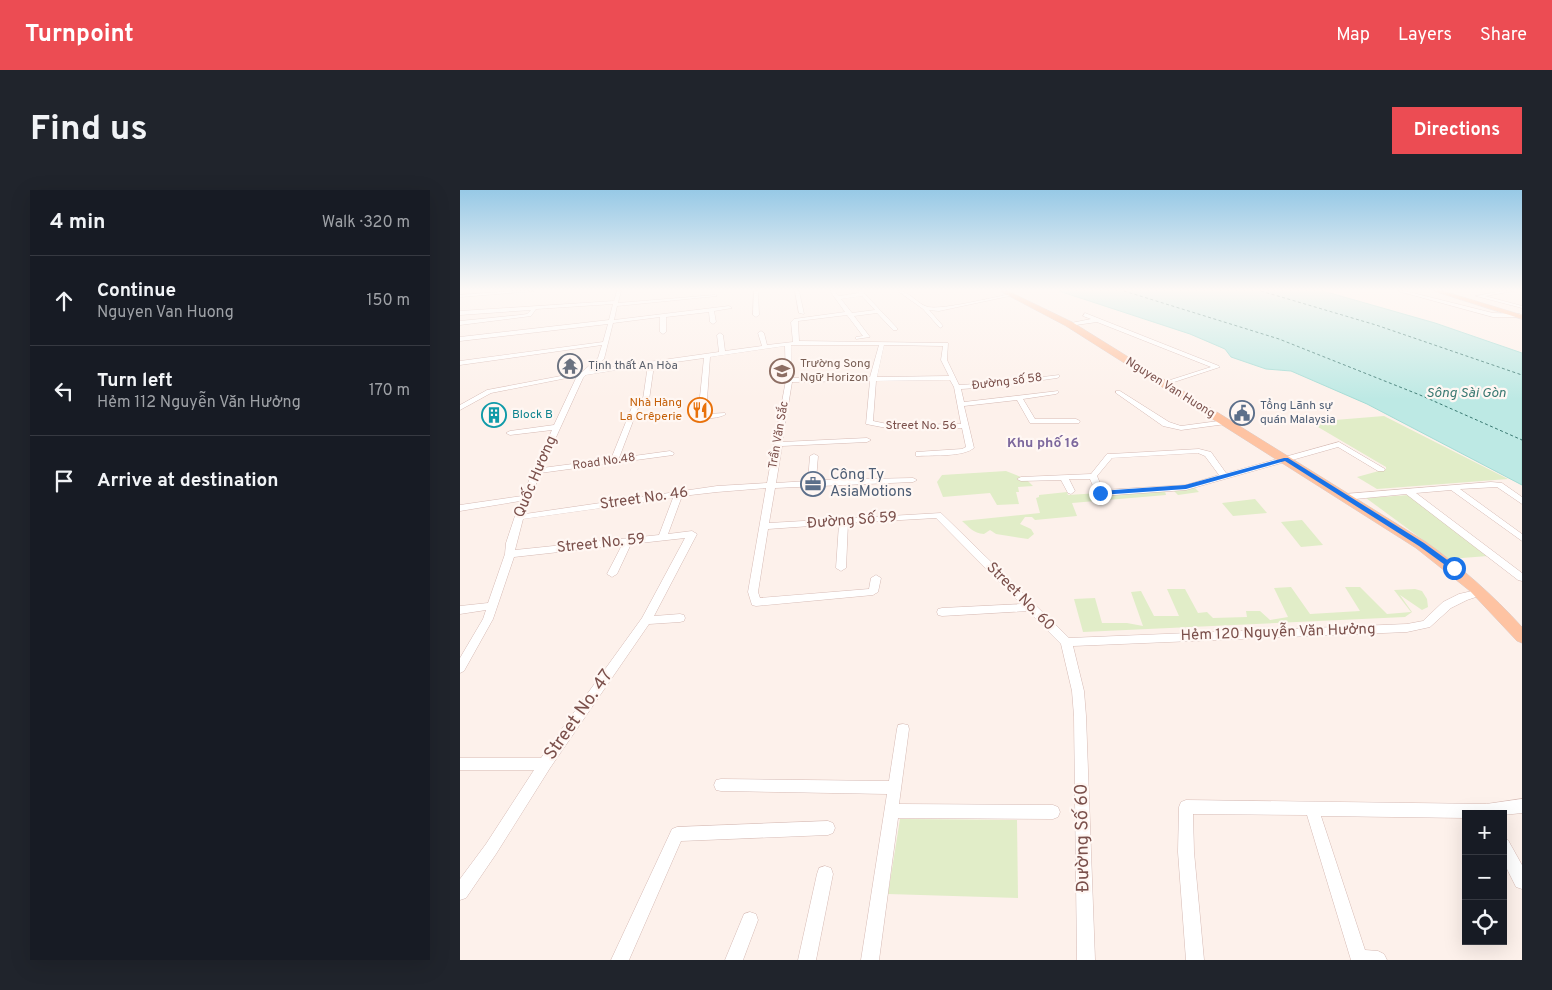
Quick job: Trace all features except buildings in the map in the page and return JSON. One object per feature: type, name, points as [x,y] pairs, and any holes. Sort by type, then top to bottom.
[{"type":"main road","name":"Nguyen Van Huong","points":[[1074,327],[1422,544],[1454,568],[1481,592],[1522,637]]},
{"type":"street","points":[[460,338],[554,327]]},
{"type":"street","name":"Quốc Hương","points":[[460,668],[488,619],[510,554],[525,498],[580,377],[601,360],[611,327]]},
{"type":"street","points":[[662,327],[663,332]]},
{"type":"street","name":"Trần Văn Sắc","points":[[794,327],[789,380],[753,592],[756,602],[873,592],[876,578]]},
{"type":"street","points":[[858,338],[867,337],[862,327]]},
{"type":"street","points":[[1116,327],[1217,367],[1163,384]]},
{"type":"street","points":[[762,333],[765,347]]},
{"type":"street","points":[[720,335],[722,353]]},
{"type":"street","points":[[460,363],[606,342]]},
{"type":"street","points":[[460,408],[489,391],[586,373],[765,347],[804,343],[946,344],[944,360],[957,387],[970,448],[964,451],[919,454]]},
{"type":"street","name":"Street No. 56","points":[[882,343],[874,379],[869,422],[892,427],[965,426]]},
{"type":"street","points":[[708,355],[702,416],[723,414]]},
{"type":"street","points":[[614,460],[635,407],[646,400],[650,363]]},
{"type":"street","name":"Đường số 58","points":[[957,387],[993,385],[1057,376]]},
{"type":"street","points":[[789,380],[953,378]]},
{"type":"street","points":[[961,404],[1056,392]]},
{"type":"street","points":[[1118,392],[1166,424],[1181,428],[1226,422]]},
{"type":"street","points":[[1019,398],[1033,421],[1076,421]]},
{"type":"street","points":[[510,433],[557,427]]},
{"type":"street","points":[[778,444],[867,440]]},
{"type":"street","points":[[1093,476],[1100,493],[1186,487],[1339,444],[1381,469]]},
{"type":"street","points":[[1021,479],[1093,476],[1110,456],[1199,451],[1208,454],[1224,476]]},
{"type":"street","name":"Road No.48","points":[[537,471],[670,453]]},
{"type":"street","points":[[812,483],[814,456]]},
{"type":"street","points":[[1064,477],[1071,491]]},
{"type":"street","name":"Street No. 46","points":[[519,517],[679,494],[770,485],[913,480]]},
{"type":"street","points":[[1345,496],[1409,492],[1483,484],[1499,485],[1522,501]]},
{"type":"street","points":[[1453,488],[1522,538]]},
{"type":"street","points":[[1409,492],[1522,578]]},
{"type":"street","points":[[662,538],[679,494]]},
{"type":"street","points":[[460,508],[525,498]]},
{"type":"street","name":"Đường Số 59","points":[[765,526],[938,515]]},
{"type":"street","name":"Street No. 60","points":[[938,515],[1066,642],[1078,691],[1080,716]]},
{"type":"street","points":[[841,568],[844,521]]},
{"type":"street","name":"Street No. 59","points":[[510,554],[692,534]]},
{"type":"street","name":"Street No. 47","points":[[460,892],[544,764],[646,620],[692,534]]},
{"type":"street","points":[[612,574],[628,541]]},
{"type":"street","name":"Hẻm 120 Nguyễn Văn Hưởng","points":[[1066,642],[1407,628],[1426,624],[1447,605],[1463,597],[1481,592]]},
{"type":"street","points":[[460,610],[492,606]]},
{"type":"street","points":[[942,612],[1030,607]]},
{"type":"street","points":[[646,620],[680,618]]},
{"type":"street","points":[[460,646],[474,644]]},
{"type":"street","name":"Đường Số 60","points":[[1080,716],[1086,960]]},
{"type":"street","points":[[870,960],[879,885],[903,729]]},
{"type":"street","points":[[460,764],[544,764]]},
{"type":"street","points":[[721,785],[894,788]]},
{"type":"street","points":[[1498,810],[1522,806]]},
{"type":"street","points":[[1195,960],[1186,852],[1186,807],[1462,812]]},
{"type":"street","points":[[1312,809],[1360,959],[1378,960]]},
{"type":"street","points":[[890,811],[1053,812]]},
{"type":"street","points":[[620,960],[677,834],[828,828]]},
{"type":"street","points":[[1507,853],[1522,881]]},
{"type":"street","points":[[807,960],[825,874]]},
{"type":"street","points":[[734,960],[750,920]]},
{"type":"green space","points":[[1384,416],[1508,479],[1377,489],[1357,477],[1386,469],[1386,467],[1318,427],[1311,424],[1298,423]]},
{"type":"green space","points":[[1006,471],[1026,479],[1033,486],[1018,487],[1019,492],[1016,492],[1019,504],[997,505],[990,493],[943,497],[937,482],[942,475]]},
{"type":"green space","points":[[1192,485],[1199,492],[1178,495],[1174,491],[1165,491],[1166,495],[1072,503],[1077,516],[1035,520],[1032,517],[1025,517],[1020,524],[1031,529],[1034,534],[1028,539],[996,534],[990,530],[984,534],[977,533],[962,521],[1040,513],[1036,498],[1039,495],[1067,492],[1068,495],[1177,488]]},
{"type":"green space","points":[[1409,495],[1488,556],[1449,559],[1366,498]]},
{"type":"green space","points":[[1255,499],[1267,513],[1233,516],[1222,503]]},
{"type":"green space","points":[[1302,520],[1323,545],[1301,547],[1281,522]]},
{"type":"green space","points":[[1291,587],[1310,614],[1360,611],[1345,587],[1360,587],[1387,614],[1411,612],[1394,590],[1415,589],[1422,591],[1427,599],[1428,607],[1422,610],[1400,595],[1412,612],[1405,617],[1083,632],[1074,599],[1095,598],[1102,623],[1127,623],[1143,626],[1131,592],[1141,591],[1154,616],[1179,616],[1167,589],[1185,589],[1198,613],[1207,612],[1213,618],[1247,617],[1246,611],[1260,611],[1270,620],[1288,617],[1274,588]]},
{"type":"green space","points":[[900,819],[1017,820],[1018,898],[888,894]]},
{"type":"water","name":"Sông Sài Gòn","points":[[1168,327],[1446,327],[1522,353],[1522,485],[1367,404],[1291,371],[1266,369],[1231,357],[1225,349]]},
{"type":"ferry route","points":[[1240,327],[1279,339],[1420,395],[1522,440]]},
{"type":"ferry route","points":[[1382,327],[1522,375]]},
{"type":"place","name":"Tịnh thất An Hòa","points":[[570,366]]},
{"type":"place","name":"Trường Song Ngữ Horizon","points":[[782,371]]},
{"type":"place","name":"Nhà Hàng La Crêperie","points":[[700,410]]},
{"type":"place","name":"Tổng Lãnh sự quán Malaysia","points":[[1242,413]]},
{"type":"place","name":"Block B","points":[[494,415]]},
{"type":"place","name":"Công Ty AsiaMotions","points":[[813,484]]},
{"type":"district","name":"Khu phố 16","points":[[1043,443]]},
{"type":"route","points":[[1100,493],[1186,487],[1286,459],[1422,544],[1454,568]]}]
